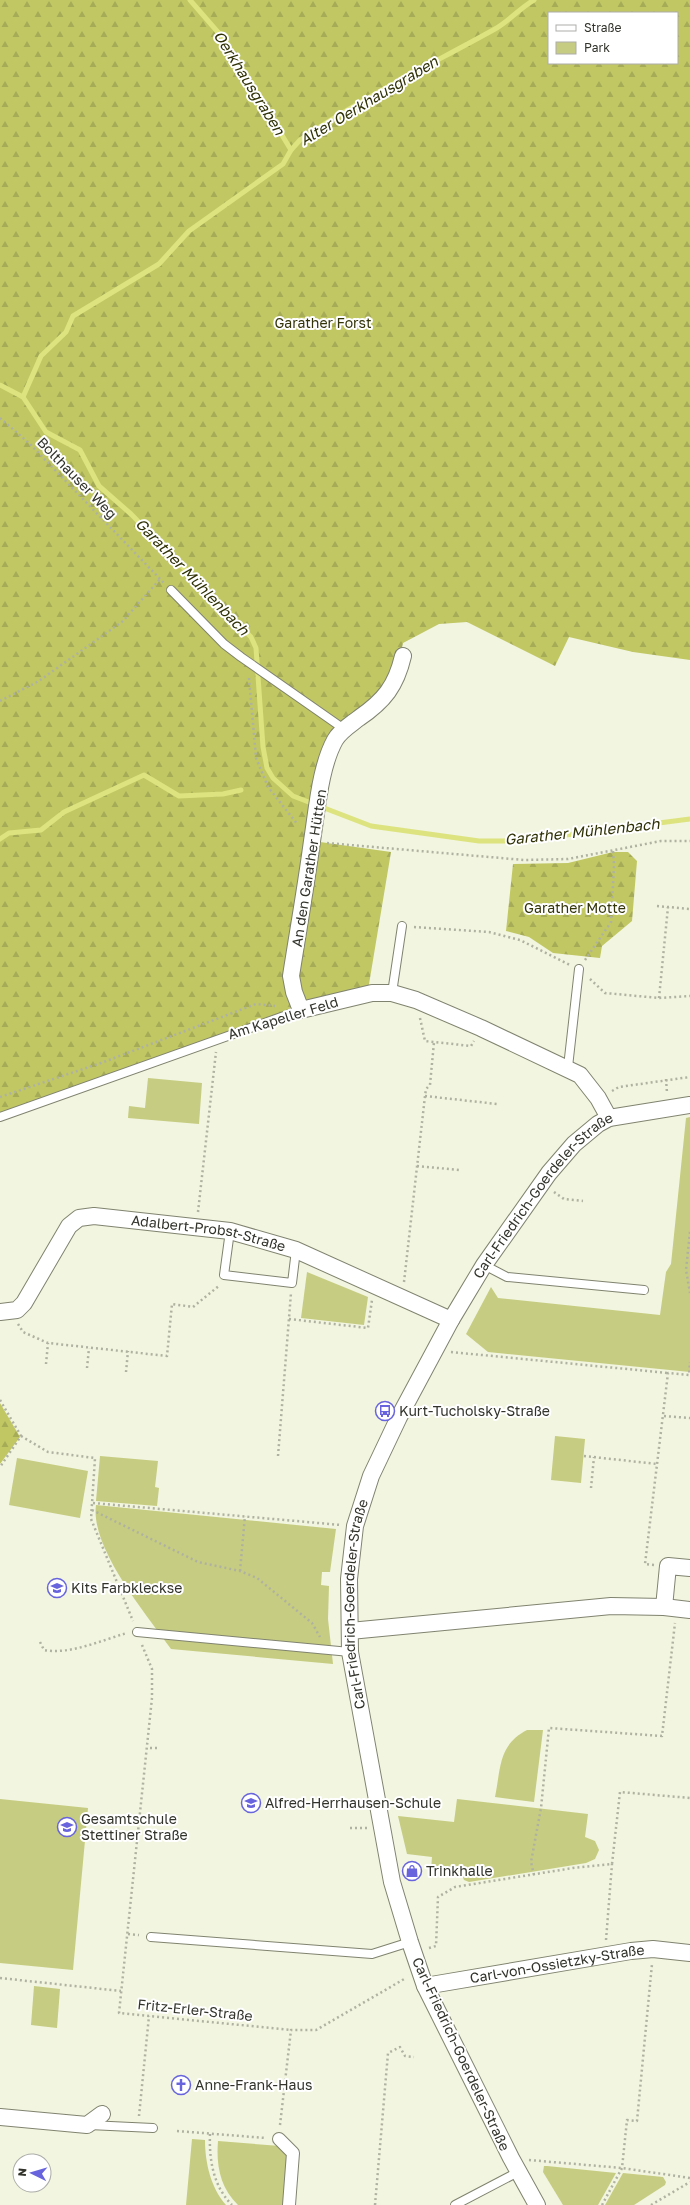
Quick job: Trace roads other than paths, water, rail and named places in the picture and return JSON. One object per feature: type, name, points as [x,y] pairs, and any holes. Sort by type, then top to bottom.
[{"type":"street","name":"An den Garather Hütten","points":[[301,1010],[294,992],[291,976],[319,796],[329,753],[335,739],[344,729],[367,713],[391,689],[399,674],[403,656]]},
{"type":"street","name":"Am Kapeller Feld","points":[[301,1010],[372,993],[392,993],[416,1000],[568,1067],[580,1075],[598,1098],[609,1118]]},
{"type":"street","name":"Carl-Friedrich-Goerdeler-Straße","points":[[537,2205],[515,2165],[425,1986],[411,1948],[392,1882],[350,1652],[349,1579],[355,1526],[371,1476],[399,1417],[451,1320],[484,1265],[542,1182],[574,1144],[598,1124],[609,1118],[690,1105]]},
{"type":"street","name":"Adalbert-Probst-Straße","points":[[5,1312],[17,1310],[24,1303],[65,1230],[79,1218],[94,1216],[196,1226],[230,1231],[296,1250],[375,1284],[403,1299],[451,1320]]},
{"type":"street","points":[[350,1631],[611,1606],[677,1609],[668,1566],[690,1568]]},
{"type":"street","name":"Carl-von-Ossietzky-Straße","points":[[425,1986],[604,1954],[653,1949],[690,1953]]},
{"type":"street","points":[[0,2117],[87,2125],[102,2114]]},
{"type":"street","points":[[279,2139],[294,2153],[289,2205]]},
{"type":"lane","points":[[171,590],[224,644],[273,682],[344,729]]},
{"type":"lane","points":[[392,993],[402,926]]},
{"type":"lane","points":[[568,1067],[579,969]]},
{"type":"lane","name":"Am Kapeller Feld","points":[[0,1117],[301,1010]]},
{"type":"lane","points":[[230,1231],[224,1275],[292,1283],[296,1250]]},
{"type":"lane","points":[[484,1265],[508,1278],[644,1290]]},
{"type":"lane","points":[[137,1632],[324,1651],[350,1652]]},
{"type":"lane","points":[[151,1936],[372,1954],[411,1948]]},
{"type":"lane","points":[[87,2125],[153,2128]]},
{"type":"lane","points":[[455,2205],[515,2165]]},
{"type":"waterway","name":"Oerkhausgraben","points":[[190,0],[223,38],[291,150]]},
{"type":"waterway","name":"Alter Oerkhausgraben","points":[[23,397],[41,356],[66,332],[73,316],[159,264],[189,231],[283,164],[291,150],[300,140],[347,110],[495,29],[534,0]]},
{"type":"waterway","name":"Garather Mühlenbach","points":[[0,385],[23,397],[46,432],[80,450],[99,486],[131,514],[251,637],[256,648],[263,747],[267,768],[273,778],[293,796],[371,826],[479,841],[519,841],[690,819]]},
{"type":"waterway","points":[[0,839],[9,833],[41,830],[64,812],[144,775],[179,796],[223,794],[241,790]]},
{"type":"place","name":"Kurt-Tucholsky-Straße","points":[[385,1411]]},
{"type":"place","name":"Kits Farbkleckse","points":[[57,1588]]},
{"type":"place","name":"Alfred-Herrhausen-Schule","points":[[251,1803]]},
{"type":"place","name":"Gesamtschule Stettiner Straße","points":[[67,1827]]},
{"type":"place","name":"Trinkhalle","points":[[412,1871]]},
{"type":"place","name":"Anne-Frank-Haus","points":[[181,2085]]},
{"type":"park label","name":"Garather Forst","points":[[323,323]]},
{"type":"park label","name":"Garather Motte","points":[[575,908]]}]
